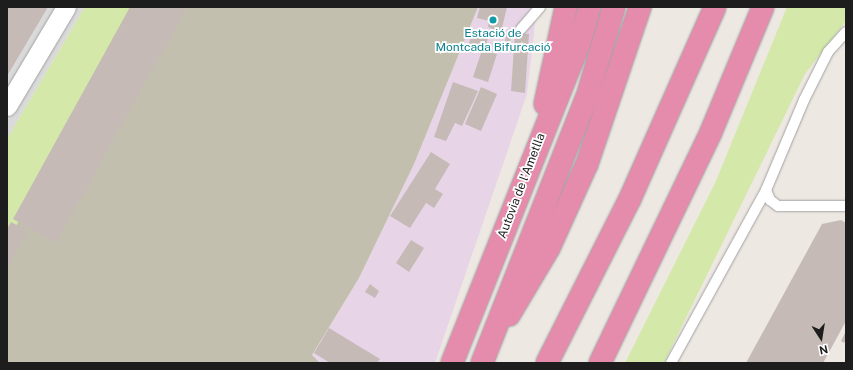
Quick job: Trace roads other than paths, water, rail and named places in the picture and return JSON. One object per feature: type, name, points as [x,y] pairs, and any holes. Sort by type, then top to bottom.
[{"type":"highway","points":[[545,127],[544,97],[566,7]]},
{"type":"highway","name":"Autovia de l'Ametlla","points":[[452,363],[580,41],[590,7]]},
{"type":"highway","points":[[486,354],[587,97],[614,7]]},
{"type":"highway","points":[[486,354],[538,269],[587,164],[640,7]]},
{"type":"highway","points":[[547,363],[629,201],[715,7]]},
{"type":"highway","points":[[600,363],[712,132],[763,7]]},
{"type":"street","points":[[7,106],[66,7]]},
{"type":"lane","points":[[521,29],[540,7]]},
{"type":"lane","points":[[671,363],[766,190],[804,100],[828,52],[846,32]]},
{"type":"lane","points":[[766,190],[770,200],[778,206],[846,206]]},
{"type":"place","name":"Estació de Montcada Bifurcació","points":[[493,20]]}]
